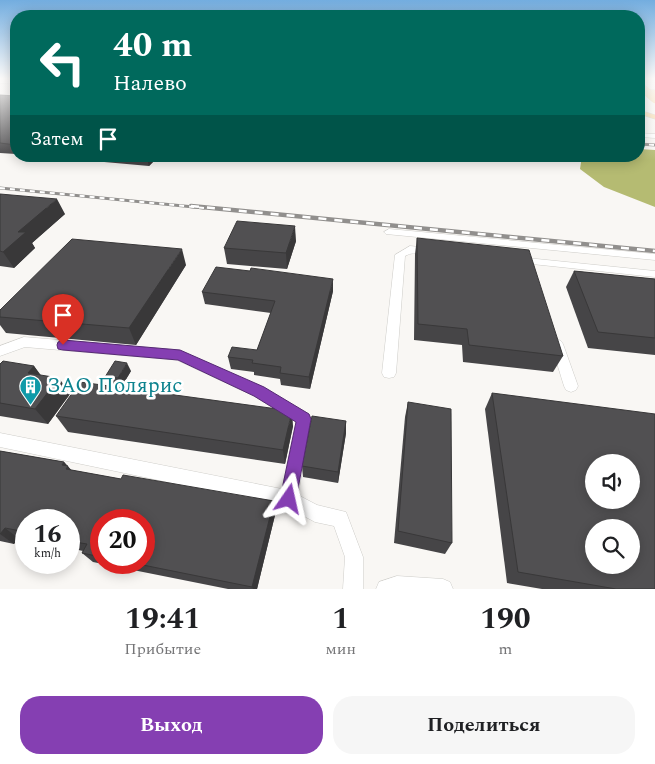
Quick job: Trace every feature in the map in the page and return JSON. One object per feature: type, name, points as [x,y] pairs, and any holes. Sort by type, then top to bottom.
[{"type":"street","points":[[389,232],[655,257]]},
{"type":"street","points":[[389,373],[400,255],[410,249],[440,252]]},
{"type":"street","points":[[510,259],[531,266],[655,274]]},
{"type":"street","points":[[553,332],[571,386]]},
{"type":"street","points":[[0,351],[24,342],[180,355],[259,392],[304,419],[289,499]]},
{"type":"street","points":[[0,440],[289,499],[315,513],[340,518],[354,557],[354,589]]},
{"type":"street","points":[[386,589],[397,586],[443,589]]},
{"type":"green space","points":[[645,149],[655,150],[655,207],[604,187],[580,169],[581,162],[645,162]]},
{"type":"building","points":[[0,105],[10,105],[10,144],[0,143]]},
{"type":"building","points":[[0,194],[57,199],[18,232],[26,232],[3,252],[0,251]]},
{"type":"building","points":[[237,221],[295,226],[286,253],[224,248]]},
{"type":"building","points":[[417,238],[529,250],[563,356],[469,345],[467,329],[418,324]]},
{"type":"building","points":[[72,239],[182,249],[129,328],[0,317],[0,310]]},
{"type":"building","points":[[216,267],[250,271],[251,268],[333,279],[309,377],[280,373],[281,367],[252,363],[253,360],[228,357],[232,347],[257,350],[275,301],[202,292]]},
{"type":"building","points":[[574,271],[655,279],[655,338],[598,332]]},
{"type":"building","points":[[3,361],[34,366],[28,373],[59,378],[35,409],[0,403],[0,364]]},
{"type":"building","points":[[115,361],[127,363],[118,378],[105,377]]},
{"type":"building","points":[[80,382],[292,411],[283,450],[56,416]]},
{"type":"building","points":[[492,393],[655,414],[655,589],[616,589],[518,572]]},
{"type":"building","points":[[408,402],[451,409],[452,543],[398,531]]},
{"type":"building","points":[[312,416],[346,421],[338,472],[302,466]]},
{"type":"building","points":[[0,451],[64,462],[62,465],[68,466],[66,469],[121,479],[123,475],[274,501],[252,587],[155,567],[155,509],[90,509],[90,555],[82,553],[87,544],[80,543],[80,509],[15,509],[15,530],[5,528],[0,534]]},
{"type":"railway","points":[[645,144],[655,145]]},
{"type":"railway","points":[[0,188],[204,208]]},
{"type":"railway","points":[[191,206],[655,251]]},
{"type":"place","name":"ЗАО Полярис","points":[[31,405]]},
{"type":"route","points":[[63,345],[180,355],[259,392],[304,419],[289,499]]}]
